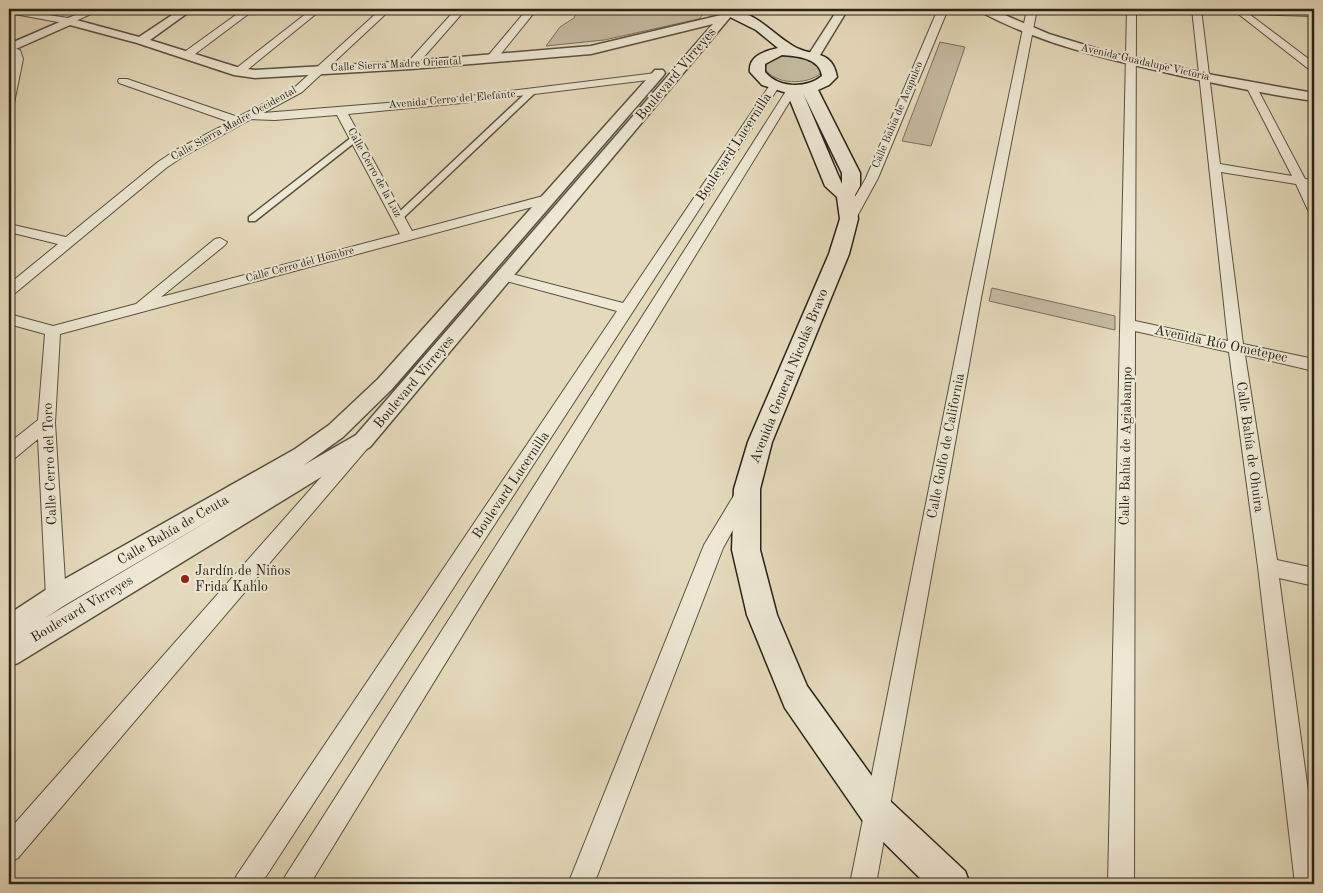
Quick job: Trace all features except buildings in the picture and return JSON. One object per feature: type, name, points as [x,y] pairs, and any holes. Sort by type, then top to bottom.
[{"type":"main road","points":[[722,10],[761,27],[797,49],[813,56],[827,67],[830,72],[830,77],[826,82],[801,88],[775,85],[760,76],[756,66],[764,56],[773,52],[797,49]]},
{"type":"main road","points":[[722,10],[773,52]]},
{"type":"main road","points":[[801,88],[828,175],[848,207]]},
{"type":"main road","name":"Avenida General Nicolás Bravo","points":[[848,207],[839,254],[760,442],[746,489],[746,550],[762,615],[796,697],[876,812],[952,884]]},
{"type":"street","points":[[9,49],[98,9]]},
{"type":"street","points":[[141,41],[188,9]]},
{"type":"street","points":[[187,55],[250,9]]},
{"type":"street","points":[[238,72],[317,9]]},
{"type":"street","name":"Calle Sierra Madre Occidental","points":[[9,291],[162,165],[298,90],[386,9]]},
{"type":"street","points":[[411,65],[461,9]]},
{"type":"street","points":[[507,9],[531,10]]},
{"type":"street","points":[[813,56],[843,9]]},
{"type":"street","name":"Calle Bahía de Acapulco","points":[[848,207],[872,178],[943,9]]},
{"type":"street","name":"Avenida Guadalupe Victoria","points":[[983,9],[1003,20],[1072,46],[1204,77],[1314,97]]},
{"type":"street","name":"Calle Golfo de California","points":[[863,884],[975,292],[1032,9]]},
{"type":"street","name":"Calle Bahía de Agiabampo","points":[[1121,884],[1131,9]]},
{"type":"street","name":"Calle Bahía de Ohuira","points":[[1196,9],[1236,348],[1268,567],[1308,884]]},
{"type":"street","points":[[9,10],[69,21]]},
{"type":"street","points":[[491,59],[531,10]]},
{"type":"street","name":"Boulevard Virreyes","points":[[336,430],[385,384],[702,23],[722,10]]},
{"type":"street","name":"Boulevard Virreyes","points":[[9,654],[269,486],[363,441],[504,276],[722,10]]},
{"type":"street","points":[[1238,10],[1314,12]]},
{"type":"street","points":[[1238,10],[1314,68]]},
{"type":"street","name":"Calle Sierra Madre Oriental","points":[[69,21],[141,41],[238,72],[255,74],[411,65],[590,50],[623,44],[702,23]]},
{"type":"street","points":[[9,49],[17,52],[18,59],[9,103]]},
{"type":"street","name":"Avenida Cerro del Elefante","points":[[243,119],[532,92],[656,76]]},
{"type":"street","points":[[123,81],[243,119]]},
{"type":"street","name":"Boulevard Lucernilla","points":[[246,884],[775,85]]},
{"type":"street","points":[[1251,86],[1302,182],[1314,210]]},
{"type":"street","name":"Boulevard Lucernilla","points":[[295,884],[801,88]]},
{"type":"street","points":[[398,218],[532,92]]},
{"type":"street","name":"Calle Cerro de la Luz","points":[[340,110],[408,236]]},
{"type":"street","points":[[252,219],[355,139]]},
{"type":"street","points":[[1214,167],[1314,184]]},
{"type":"street","name":"Calle Cerro del Hombre","points":[[53,331],[547,199]]},
{"type":"street","points":[[9,228],[68,242]]},
{"type":"street","points":[[139,308],[220,242]]},
{"type":"street","points":[[504,276],[627,309]]},
{"type":"street","points":[[9,319],[53,331]]},
{"type":"street","name":"Avenida Río Ometepec","points":[[1127,324],[1314,365]]},
{"type":"street","name":"Calle Cerro del Toro","points":[[53,331],[46,423],[56,597]]},
{"type":"street","points":[[9,453],[46,423]]},
{"type":"street","name":"Calle Bahía de Ceuta","points":[[9,628],[56,597],[269,486],[303,455],[336,430]]},
{"type":"street","points":[[9,848],[363,441]]},
{"type":"street","points":[[581,884],[714,545],[746,489]]},
{"type":"street","points":[[1268,567],[1314,577]]},
{"type":"shaded area","points":[[578,9],[707,10],[699,19],[604,40],[546,46],[560,27],[574,18]]},
{"type":"shaded area","points":[[940,42],[965,47],[931,146],[902,141]]},
{"type":"shaded area","points":[[791,55],[804,57],[812,61],[822,70],[820,74],[807,80],[791,82],[776,78],[765,69],[768,61],[773,58]]},
{"type":"shaded area","points":[[992,288],[1115,316],[1115,330],[989,301]]},
{"type":"place","name":"Jardín de Niños Frida Kahlo","points":[[185,579]]}]
